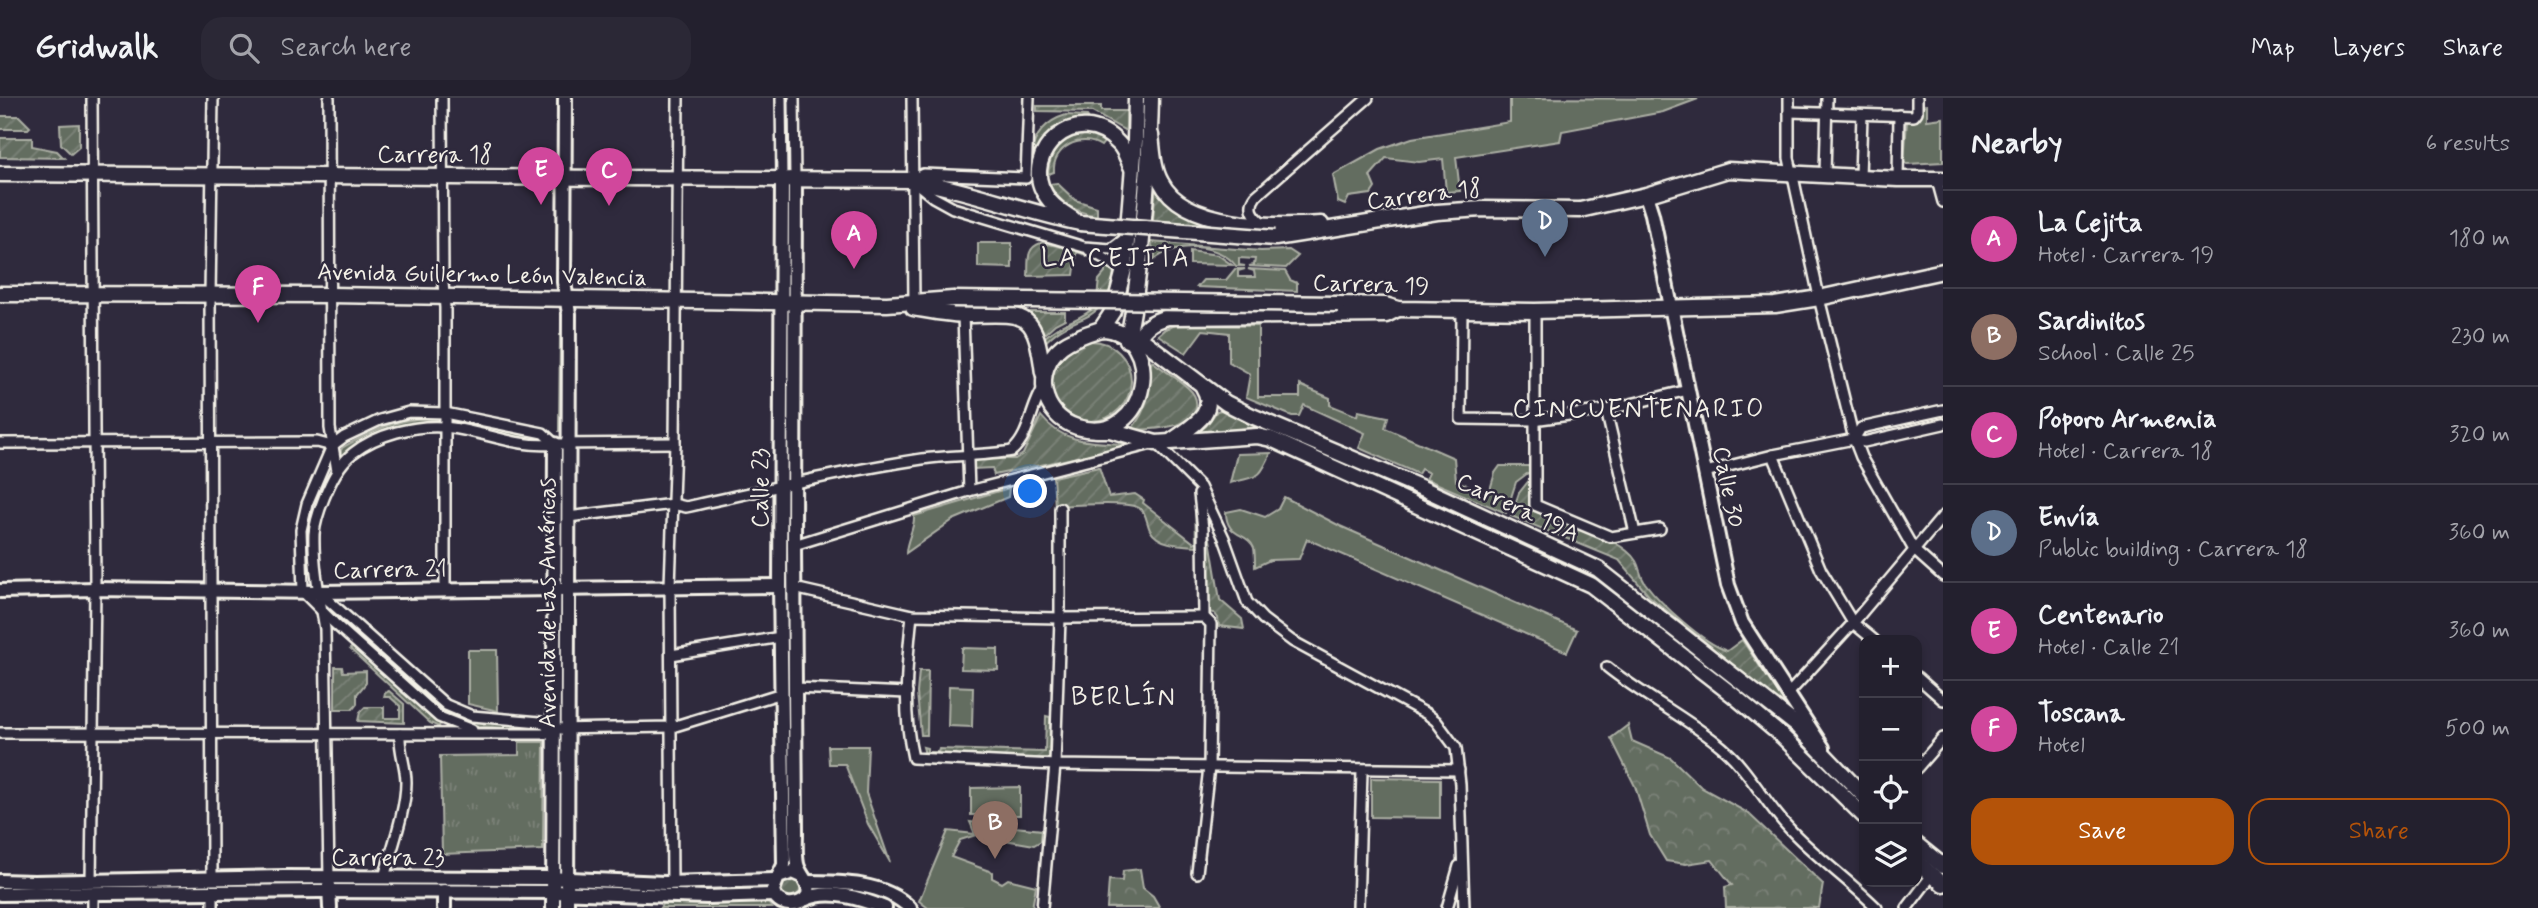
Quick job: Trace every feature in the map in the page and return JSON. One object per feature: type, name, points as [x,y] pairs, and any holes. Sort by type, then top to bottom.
[{"type":"main road","name":"Avenida de Las Américas","points":[[565,98],[564,282],[568,298],[569,444],[567,908]]},
{"type":"main road","points":[[1105,329],[1124,273],[1136,98]]},
{"type":"main road","points":[[887,304],[963,315],[1016,314],[1026,320],[1039,346],[1051,410],[1060,419],[1084,429],[1097,430],[1112,426],[1125,418],[1136,406],[1142,393],[1144,377],[1132,340],[1151,135],[1151,98]]},
{"type":"main road","points":[[1080,223],[1057,208],[1045,194],[1039,173],[1044,151],[1057,134],[1079,126],[1101,129],[1121,145],[1133,171]]},
{"type":"main road","points":[[1151,135],[1154,162],[1160,181],[1174,198],[1186,207],[1214,217],[1272,232]]},
{"type":"main road","name":"Carrera 18","points":[[0,174],[912,180],[946,186],[1020,209],[1080,223],[1303,235],[1392,218],[1482,209],[1580,209],[1646,195],[1728,170],[1940,179]]},
{"type":"main road","name":"Calle 23","points":[[777,878],[785,864],[780,586],[787,485],[788,179]]},
{"type":"main road","name":"Calle 30","points":[[1646,195],[1727,584],[1742,623],[1833,763]]},
{"type":"main road","name":"Carrera 19","points":[[788,302],[887,304],[953,299],[1338,304],[1385,305],[1398,309],[1535,311],[1671,308],[1775,305],[1943,271]]},
{"type":"main road","name":"Avenida Guillermo León Valencia","points":[[0,294],[330,295],[788,302]]},
{"type":"main road","points":[[1132,340],[1156,320],[1168,317],[1386,315],[1398,309]]},
{"type":"main road","points":[[1044,382],[1049,361],[1061,347],[1080,336],[1105,329],[1132,340]]},
{"type":"main road","name":"Carrera 19A","points":[[1132,340],[1226,403],[1252,416],[1422,488],[1598,569],[1795,724],[1859,791]]},
{"type":"main road","points":[[1173,440],[1205,414],[1209,407],[1208,394],[1203,386]]},
{"type":"main road","name":"Carrera 19A","points":[[1097,430],[1110,430],[1156,443],[1257,436],[1271,439],[1591,585],[1763,720],[1859,811]]},
{"type":"main road","name":"Avenida de Las Américas","points":[[552,908],[555,444]]},
{"type":"main road","name":"Calle 23","points":[[787,485],[794,545],[797,866],[804,879]]},
{"type":"main road","name":"Carrera 21","points":[[0,591],[96,589],[319,592],[780,586]]},
{"type":"main road","points":[[1922,852],[1939,875]]},
{"type":"main road","points":[[1922,865],[1939,875]]},
{"type":"main road","points":[[885,908],[850,896],[814,895],[797,906],[781,905],[774,895],[777,878],[793,872],[804,879],[870,887],[889,894],[910,908]]},
{"type":"main road","name":"Carrera 23","points":[[0,894],[212,877],[444,891],[567,892],[675,897],[774,895]]},
{"type":"main road","name":"Carrera 23","points":[[0,881],[213,891],[329,885],[384,878],[567,878],[672,883],[777,878]]},
{"type":"main road","points":[[804,879],[808,890],[806,899]]},
{"type":"main road","points":[[329,885],[330,908]]},
{"type":"main road","points":[[444,891],[444,908]]},
{"type":"street","points":[[92,98],[96,589],[93,908]]},
{"type":"street","points":[[212,877],[210,295],[213,98]]},
{"type":"street","points":[[328,98],[330,428],[337,471]]},
{"type":"street","points":[[442,98],[445,589]]},
{"type":"street","points":[[672,883],[670,586],[675,443],[678,98]]},
{"type":"street","name":"Calle 23","points":[[781,98],[788,179]]},
{"type":"street","name":"Calle 23","points":[[788,179],[794,98]]},
{"type":"street","points":[[912,98],[914,302]]},
{"type":"street","name":"Carrera 18","points":[[912,180],[923,174],[1026,178],[1029,98]]},
{"type":"street","points":[[1272,232],[1254,216],[1251,209],[1256,196],[1368,98]]},
{"type":"street","points":[[1789,98],[1789,158],[1819,298],[1854,439],[1861,457],[1914,550],[1943,576]]},
{"type":"street","points":[[1825,174],[1826,98]]},
{"type":"street","points":[[1789,112],[1826,115],[1916,115],[1917,98]]},
{"type":"street","points":[[1860,176],[1862,115]]},
{"type":"street","points":[[1898,179],[1899,115]]},
{"type":"street","points":[[1940,179],[1943,202]]},
{"type":"street","points":[[912,180],[933,197],[953,208],[1084,247],[1111,249],[1127,237]]},
{"type":"street","points":[[1084,247],[1111,262],[1124,273]]},
{"type":"street","points":[[1462,309],[1461,419],[1533,421],[1606,410],[1688,390]]},
{"type":"street","points":[[1535,311],[1535,505],[1611,537],[1660,529]]},
{"type":"street","points":[[963,315],[969,491]]},
{"type":"street","points":[[568,517],[673,504],[687,507],[923,459],[1012,451],[1025,434],[1044,382]]},
{"type":"street","points":[[1606,410],[1634,534]]},
{"type":"street","points":[[1854,439],[1861,428],[1943,410]]},
{"type":"street","points":[[455,734],[303,592],[301,530],[313,486],[332,446],[380,420],[409,412],[445,413],[543,433],[555,444]]},
{"type":"street","points":[[1705,472],[1854,439],[1864,442],[1943,425]]},
{"type":"street","points":[[329,885],[325,629],[314,532],[320,508],[337,471],[352,454],[387,436],[415,427],[444,427],[538,446],[675,443]]},
{"type":"street","points":[[0,443],[317,442],[332,446]]},
{"type":"street","points":[[794,545],[969,491],[1156,443],[1200,487],[1224,538],[1247,602],[1263,619],[1292,641],[1427,714],[1436,721],[1456,748],[1464,908]]},
{"type":"street","points":[[1773,455],[1821,570],[1853,623],[1868,635]]},
{"type":"street","points":[[1192,480],[1201,497],[1204,617]]},
{"type":"street","points":[[1042,908],[1055,765],[1060,618],[1059,508]]},
{"type":"street","points":[[1788,694],[1853,623],[1943,516]]},
{"type":"street","points":[[794,587],[912,615],[1204,617],[1212,624],[1209,767],[1197,873]]},
{"type":"street","points":[[319,592],[446,705],[472,716],[540,722],[553,729],[672,727],[782,693]]},
{"type":"street","points":[[912,615],[907,693],[909,741],[913,758],[1055,765],[1459,771]]},
{"type":"street","points":[[671,655],[781,638]]},
{"type":"street","points":[[1607,667],[1634,689],[1681,717],[1723,748],[1754,780],[1785,825],[1877,908]]},
{"type":"street","points":[[1922,681],[1943,700]]},
{"type":"street","points":[[795,688],[907,693]]},
{"type":"street","points":[[439,717],[467,729],[512,734]]},
{"type":"street","points":[[0,733],[544,734],[553,729]]},
{"type":"street","points":[[384,878],[406,782],[399,746],[400,734]]},
{"type":"street","points":[[1922,762],[1943,738]]},
{"type":"street","points":[[1358,908],[1362,771]]},
{"type":"street","points":[[1447,908],[1462,858]]},
{"type":"street","points":[[1907,908],[1939,875]]},
{"type":"street","points":[[213,891],[213,908]]},
{"type":"green space","points":[[1510,98],[1698,99],[1663,112],[1562,131],[1560,141],[1456,157],[1460,191],[1446,192],[1443,159],[1419,162],[1386,158],[1370,176],[1375,188],[1371,194],[1349,197],[1345,205],[1338,202],[1333,175],[1380,149],[1412,138],[1510,122]]},
{"type":"green space","points":[[1927,105],[1927,120],[1943,118],[1943,162],[1907,164],[1904,162],[1907,121],[1915,119],[1917,106]]},
{"type":"green space","points":[[1037,106],[1101,106],[1101,111],[1126,111],[1126,131],[1092,112],[1037,111]]},
{"type":"green space","points":[[1066,115],[1087,116],[1089,119],[1069,121],[1052,129],[1031,156],[1042,130]]},
{"type":"green space","points":[[0,116],[19,116],[30,127],[0,129]]},
{"type":"green space","points":[[79,124],[79,147],[71,154],[61,144],[60,125]]},
{"type":"green space","points":[[1085,134],[1105,141],[1101,146],[1085,141],[1069,145],[1058,156],[1054,172],[1048,174],[1051,158],[1059,146],[1070,138]]},
{"type":"green space","points":[[0,138],[32,138],[32,146],[57,151],[64,158],[0,157]]},
{"type":"green space","points":[[1057,183],[1075,200],[1097,207],[1097,216],[1063,202],[1049,184]]},
{"type":"green space","points":[[1156,185],[1162,197],[1184,213],[1254,230],[1153,220]]},
{"type":"green space","points":[[1151,242],[1261,251],[1289,250],[1298,256],[1286,268],[1249,266],[1254,265],[1255,259],[1239,258],[1239,265],[1245,266],[1236,266],[1219,253],[1185,247],[1154,260]]},
{"type":"green space","points":[[978,243],[1012,243],[1012,268],[978,267]]},
{"type":"green space","points":[[1041,243],[1080,250],[1095,258],[1077,252],[1074,275],[1028,276],[1030,252]]},
{"type":"green space","points":[[1190,251],[1218,255],[1232,265],[1190,264]]},
{"type":"green space","points":[[1100,259],[1114,270],[1104,302],[1097,310],[1055,333],[1044,344],[1043,339],[1050,333],[1096,306],[1099,280],[1105,273]]},
{"type":"green space","points":[[1235,269],[1245,269],[1238,271],[1238,277],[1255,277],[1254,271],[1248,269],[1285,271],[1290,280],[1297,283],[1297,291],[1197,287],[1203,280],[1226,280]]},
{"type":"green space","points":[[1028,312],[1065,312],[1065,319],[1042,336],[1041,329]]},
{"type":"green space","points":[[1176,325],[1258,326],[1258,397],[1300,397],[1300,385],[1330,398],[1330,405],[1357,416],[1358,411],[1388,417],[1385,428],[1454,458],[1456,481],[1489,493],[1500,466],[1528,466],[1532,470],[1516,482],[1506,513],[1426,479],[1429,473],[1421,469],[1418,474],[1359,448],[1365,433],[1304,405],[1299,416],[1292,416],[1246,397],[1250,374],[1229,362],[1229,333],[1203,330],[1186,353],[1158,335]]},
{"type":"green space","points":[[560,335],[564,335],[564,431],[559,431]]},
{"type":"green space","points":[[1091,341],[1106,344],[1119,353],[1128,366],[1131,381],[1128,396],[1119,409],[1106,418],[1091,421],[1076,418],[1063,409],[1054,396],[1051,381],[1054,366],[1063,353],[1076,344]]},
{"type":"green space","points":[[1152,361],[1192,392],[1196,408],[1186,421],[1178,424],[1131,430],[1147,399]]},
{"type":"green space","points":[[1226,409],[1406,490],[1405,492],[1262,430],[1196,434],[1217,411]]},
{"type":"green space","points":[[1041,416],[1069,437],[1090,442],[1125,444],[1124,447],[994,475],[992,468],[973,469],[973,459],[1015,459],[1023,454]]},
{"type":"green space","points":[[441,417],[441,424],[399,429],[366,444],[341,460],[343,447],[379,429],[412,419]]},
{"type":"green space","points":[[448,418],[541,436],[540,442],[448,424]]},
{"type":"green space","points":[[1271,453],[1256,476],[1230,483],[1237,454]]},
{"type":"green space","points":[[1099,467],[1109,497],[1135,494],[1194,543],[1195,501],[1197,502],[1200,546],[1172,544],[1159,539],[1150,530],[1140,509],[1130,505],[1055,506],[1053,477]]},
{"type":"green space","points":[[1531,478],[1534,511],[1618,544],[1635,559],[1645,583],[1652,592],[1706,640],[1727,651],[1742,640],[1785,707],[1649,596],[1619,560],[1511,516],[1519,493]]},
{"type":"green space","points":[[1009,488],[1008,497],[953,520],[906,553],[914,516]]},
{"type":"green space","points":[[1284,497],[1340,526],[1577,630],[1567,652],[1307,539],[1299,559],[1270,560],[1255,567],[1254,548],[1247,539],[1233,531],[1226,512],[1241,509],[1265,517],[1278,509]]},
{"type":"green space","points":[[1422,499],[1603,582],[1772,718],[1859,798],[1859,802],[1771,719],[1602,583]]},
{"type":"green space","points":[[1205,509],[1220,600],[1242,619],[1244,629],[1219,626],[1214,613],[1207,612]]},
{"type":"green space","points":[[327,605],[444,709],[470,721],[540,726],[540,731],[468,725],[441,713],[324,609]]},
{"type":"green space","points":[[353,646],[440,724],[439,727],[430,723],[350,649]]},
{"type":"green space","points":[[962,648],[998,649],[998,670],[961,669]]},
{"type":"green space","points":[[468,650],[497,650],[498,711],[468,704]]},
{"type":"green space","points":[[335,667],[342,667],[343,672],[366,671],[366,683],[357,694],[357,704],[353,709],[335,709]]},
{"type":"green space","points":[[919,671],[928,671],[927,735],[921,735],[917,693]]},
{"type":"green space","points":[[949,686],[973,687],[972,727],[948,726]]},
{"type":"green space","points":[[389,691],[404,704],[404,723],[358,721],[360,712],[365,707],[384,707],[384,718],[400,718],[400,706],[390,697],[384,697]]},
{"type":"green space","points":[[1046,716],[1050,717],[1049,758],[934,758],[925,754],[923,747],[927,748],[927,752],[938,752],[939,749],[1045,752]]},
{"type":"green space","points":[[1628,725],[1632,741],[1671,758],[1702,788],[1748,813],[1823,884],[1819,908],[1726,908],[1725,887],[1732,885],[1712,860],[1686,864],[1666,861],[1650,835],[1635,786],[1611,738]]},
{"type":"green space","points":[[519,742],[544,742],[543,850],[442,854],[440,756],[519,755]]},
{"type":"green space","points":[[828,746],[868,746],[866,793],[890,862],[868,824],[845,764],[829,764]]},
{"type":"green space","points":[[1371,778],[1440,779],[1440,818],[1371,817]]},
{"type":"green space","points":[[1020,787],[1020,815],[971,815],[971,788]]},
{"type":"green space","points":[[970,822],[1042,830],[1041,841],[1034,845],[976,835],[960,840],[951,857],[992,872],[992,878],[1002,883],[1008,879],[1036,886],[1032,908],[928,908],[919,901],[948,831],[975,834]]},
{"type":"green space","points":[[1140,869],[1143,888],[1153,896],[1160,908],[1107,908],[1109,880],[1122,881],[1123,871]]},
{"type":"green space","points":[[791,878],[799,881],[802,889],[799,897],[791,900],[783,897],[780,889],[783,881]]},
{"type":"green space","points":[[768,903],[772,908],[660,908],[662,904]]},
{"type":"place","name":"Centenario","points":[[541,205]]},
{"type":"place","name":"Poporo Armenia","points":[[609,206]]},
{"type":"place","name":"Envía","points":[[1545,257]]},
{"type":"place","name":"La Cejita","points":[[854,269]]},
{"type":"place","name":"Toscana","points":[[258,323]]},
{"type":"place","name":"Sardinitos","points":[[995,859]]},
{"type":"district","name":"LA CEJITA","points":[[1116,257]]},
{"type":"district","name":"CINCUENTENARIO","points":[[1639,408]]},
{"type":"district","name":"BERLÍN","points":[[1124,696]]}]
